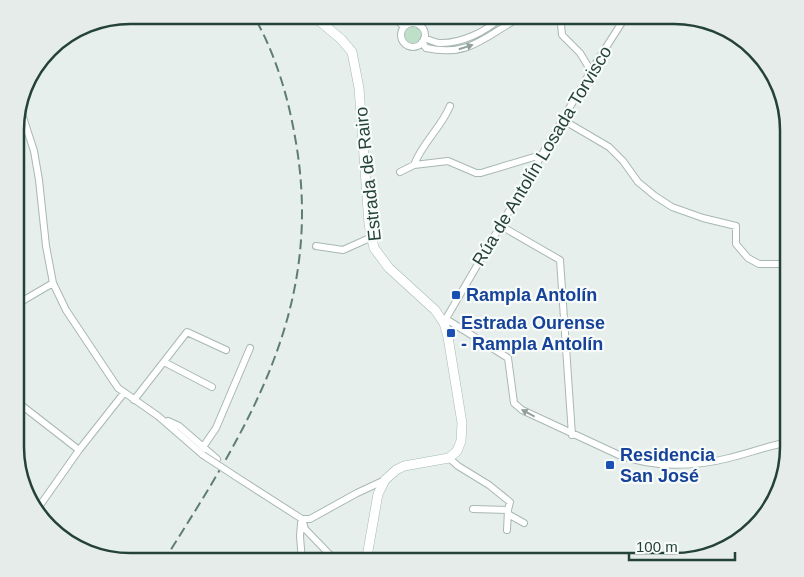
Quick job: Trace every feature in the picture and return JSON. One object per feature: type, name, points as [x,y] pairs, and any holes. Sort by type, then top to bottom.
[{"type":"street","name":"Estrada de Rairo","points":[[323,24],[352,52],[360,88],[369,224],[374,248],[389,268],[445,321],[462,422],[461,441],[457,451],[449,458]]},
{"type":"street","points":[[401,24],[404,27]]},
{"type":"street","points":[[410,24],[404,27],[401,36],[405,44],[414,46],[423,40],[439,43],[461,40],[491,24]]},
{"type":"street","points":[[415,24],[423,30],[423,40],[426,48],[441,52],[467,48],[490,37],[508,24]]},
{"type":"street","points":[[562,24],[562,35],[580,53],[591,71]]},
{"type":"street","name":"Rúa de Antolín Losada Torvisco","points":[[445,321],[591,71],[621,24]]},
{"type":"street","points":[[414,165],[419,152],[446,116],[450,106]]},
{"type":"street","points":[[563,120],[609,147],[624,161],[638,182],[672,207],[703,218],[736,226],[736,244],[748,258],[760,264],[780,264]]},
{"type":"street","points":[[25,122],[34,151],[46,246],[53,283],[66,310],[118,388],[158,416],[203,455],[302,519],[310,519],[385,480],[396,470],[404,466],[449,458],[458,466],[489,485],[510,502],[507,530]]},
{"type":"street","points":[[400,172],[414,165],[448,161],[476,173],[544,154]]},
{"type":"street","points":[[501,226],[560,260],[572,434]]},
{"type":"street","points":[[316,246],[343,250],[372,237]]},
{"type":"street","points":[[24,300],[53,283]]},
{"type":"street","points":[[445,321],[508,358],[514,403],[522,410],[633,460],[690,465],[730,458],[780,444]]},
{"type":"street","points":[[134,400],[187,332],[226,350]]},
{"type":"street","points":[[202,447],[216,428],[250,348]]},
{"type":"street","points":[[164,362],[212,387]]},
{"type":"street","points":[[41,504],[79,450],[124,393]]},
{"type":"street","points":[[24,407],[79,450]]},
{"type":"street","points":[[158,416],[179,426],[217,459]]},
{"type":"street","points":[[368,553],[378,494],[385,480]]},
{"type":"street","points":[[473,509],[508,512],[524,523]]},
{"type":"street","points":[[301,553],[300,536],[302,519]]},
{"type":"street","points":[[302,519],[305,529],[328,553]]},
{"type":"green space","points":[[413,27],[421,35],[413,43],[405,35]]},
{"type":"railway","points":[[169,553],[195,512],[251,413],[273,362],[290,310],[300,256],[302,198],[295,137],[280,77],[270,48],[258,24]]},
{"type":"place","name":"Rampla Antolín","points":[[456,295]]},
{"type":"place","name":"Estrada Ourense - Rampla Antolín","points":[[451,333]]},
{"type":"place","name":"Residencia San José","points":[[610,465]]}]
